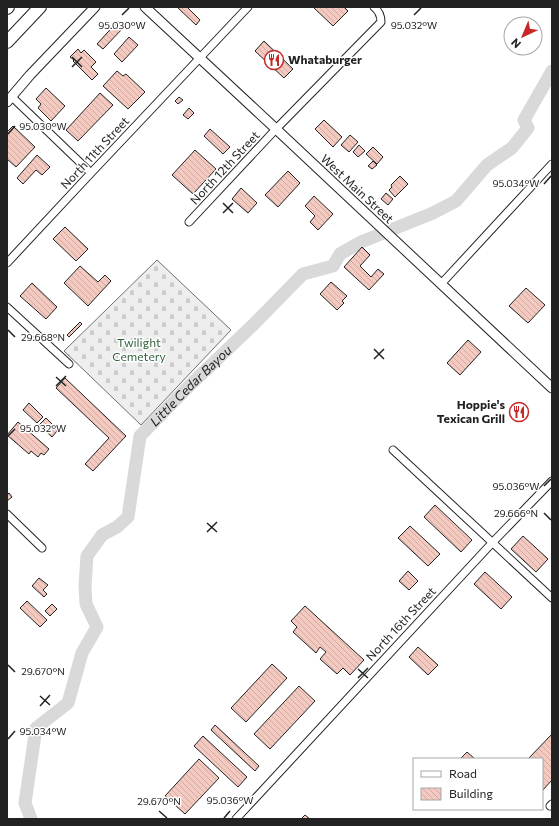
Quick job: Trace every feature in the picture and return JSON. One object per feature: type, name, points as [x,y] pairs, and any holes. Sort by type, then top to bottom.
[{"type":"highway","points":[[7,42],[40,7]]},
{"type":"main road","points":[[9,99],[88,11],[96,7]]},
{"type":"main road","name":"West Main Street","points":[[145,7],[552,388]]},
{"type":"street","name":"North 11th Street","points":[[7,263],[248,7]]},
{"type":"street","name":"North 12th Street","points":[[189,222],[276,129],[380,22],[381,17],[378,10],[374,7]]},
{"type":"street","points":[[9,99],[91,173]]},
{"type":"street","points":[[441,284],[552,164]]},
{"type":"street","points":[[7,307],[69,364]]},
{"type":"street","points":[[393,450],[552,598]]},
{"type":"street","name":"North 16th Street","points":[[236,819],[492,543],[552,481]]},
{"type":"street","points":[[7,514],[42,548]]},
{"type":"green space","name":"Twilight Cemetery","points":[[157,260],[231,330],[141,425],[64,351]]},
{"type":"building","points":[[177,7],[187,7],[200,20],[196,25]]},
{"type":"building","points":[[313,7],[344,7],[348,11],[333,26]]},
{"type":"building","points":[[118,21],[124,27],[103,49],[97,44]]},
{"type":"building","points":[[129,37],[138,45],[122,62],[114,54]]},
{"type":"building","name":"Whataburger","points":[[264,41],[293,69],[284,78],[255,51]]},
{"type":"building","points":[[78,49],[81,53],[84,50],[96,62],[91,67],[98,74],[92,80],[70,57]]},
{"type":"building","points":[[117,71],[123,76],[126,74],[145,92],[128,109],[103,86]]},
{"type":"building","points":[[46,88],[65,106],[51,121],[38,108],[41,104],[36,99]]},
{"type":"building","points":[[100,93],[113,105],[78,141],[66,130]]},
{"type":"building","points":[[179,97],[183,100],[178,104],[175,101]]},
{"type":"building","points":[[189,108],[194,113],[188,119],[183,115]]},
{"type":"building","points":[[324,120],[342,137],[333,147],[315,129]]},
{"type":"building","points":[[13,126],[35,147],[16,167],[7,159],[7,132]]},
{"type":"building","points":[[210,129],[230,147],[223,154],[204,136]]},
{"type":"building","points":[[350,135],[358,142],[349,152],[341,145]]},
{"type":"building","points":[[359,145],[365,151],[358,157],[353,152]]},
{"type":"building","points":[[373,147],[383,157],[377,164],[366,154]]},
{"type":"building","points":[[195,150],[216,169],[193,194],[172,175]]},
{"type":"building","points":[[37,155],[50,167],[42,175],[36,170],[23,184],[17,178]]},
{"type":"building","points":[[373,161],[377,165],[372,169],[368,166]]},
{"type":"building","points":[[288,171],[300,183],[278,207],[265,195]]},
{"type":"building","points":[[400,176],[408,184],[395,197],[389,190],[392,187],[391,185]]},
{"type":"building","points":[[241,188],[257,203],[248,213],[232,199]]},
{"type":"building","points":[[386,193],[393,199],[388,205],[381,199]]},
{"type":"building","points":[[314,196],[333,214],[318,230],[310,222],[315,216],[305,206]]},
{"type":"building","points":[[65,227],[88,249],[76,261],[53,239]]},
{"type":"building","points":[[362,247],[370,255],[360,266],[371,277],[378,269],[384,274],[369,290],[344,267]]},
{"type":"building","points":[[80,266],[98,282],[105,275],[111,281],[88,306],[64,283]]},
{"type":"building","points":[[331,282],[347,296],[342,301],[344,303],[337,310],[320,294]]},
{"type":"building","points":[[32,283],[57,307],[46,319],[20,296]]},
{"type":"building","points":[[526,288],[545,305],[528,323],[509,306]]},
{"type":"building","points":[[80,322],[82,324],[69,337],[67,335]]},
{"type":"building","points":[[468,340],[481,352],[460,375],[447,363]]},
{"type":"building","points":[[65,378],[126,436],[93,471],[85,464],[109,438],[56,388]]},
{"type":"building","points":[[29,403],[43,417],[37,423],[23,410]]},
{"type":"building","points":[[46,418],[57,431],[52,437],[39,425]]},
{"type":"building","points":[[18,422],[49,449],[44,455],[41,453],[38,457],[31,451],[29,454],[7,435]]},
{"type":"building","points":[[9,493],[12,497],[7,501],[7,495]]},
{"type":"building","points":[[435,505],[472,540],[461,552],[424,517]]},
{"type":"building","points":[[410,526],[440,554],[428,566],[398,538]]},
{"type":"building","points":[[523,536],[548,559],[536,572],[511,549]]},
{"type":"building","points":[[408,571],[418,581],[409,590],[399,581]]},
{"type":"building","points":[[485,572],[512,597],[501,609],[474,584]]},
{"type":"building","points":[[39,578],[48,585],[43,590],[47,594],[44,597],[32,586]]},
{"type":"building","points":[[27,601],[47,620],[40,627],[20,608]]},
{"type":"building","points":[[52,604],[57,609],[50,616],[45,611]]},
{"type":"building","points":[[305,606],[364,660],[350,675],[343,668],[337,674],[320,659],[326,652],[320,647],[316,653],[293,632],[297,627],[291,621]]},
{"type":"building","points":[[418,647],[438,665],[428,675],[409,657]]},
{"type":"building","points":[[272,664],[287,678],[246,722],[231,708]]},
{"type":"building","points":[[299,686],[315,701],[270,749],[254,734]]},
{"type":"building","points":[[215,725],[259,766],[255,771],[211,730]]},
{"type":"building","points":[[552,734],[552,780],[543,790],[543,758],[529,758]]},
{"type":"building","points":[[203,736],[247,777],[238,787],[194,746]]},
{"type":"building","points":[[467,752],[474,758],[461,758]]},
{"type":"building","points":[[199,759],[219,778],[185,814],[165,796]]},
{"type":"building","points":[[305,815],[310,819],[301,819]]},
{"type":"waterway","name":"Little Cedar Bayou","points":[[31,819],[25,803],[36,728],[68,703],[82,653],[97,627],[86,604],[85,586],[87,556],[102,535],[117,527],[128,517],[140,436],[303,274],[333,266],[340,254],[361,242],[433,213],[456,201],[487,165],[512,148],[528,128],[524,120],[552,71]]},
{"type":"place","name":"Whataburger","points":[[274,60]]},
{"type":"place","name":"Hoppie's Texican Grill","points":[[519,412]]}]
